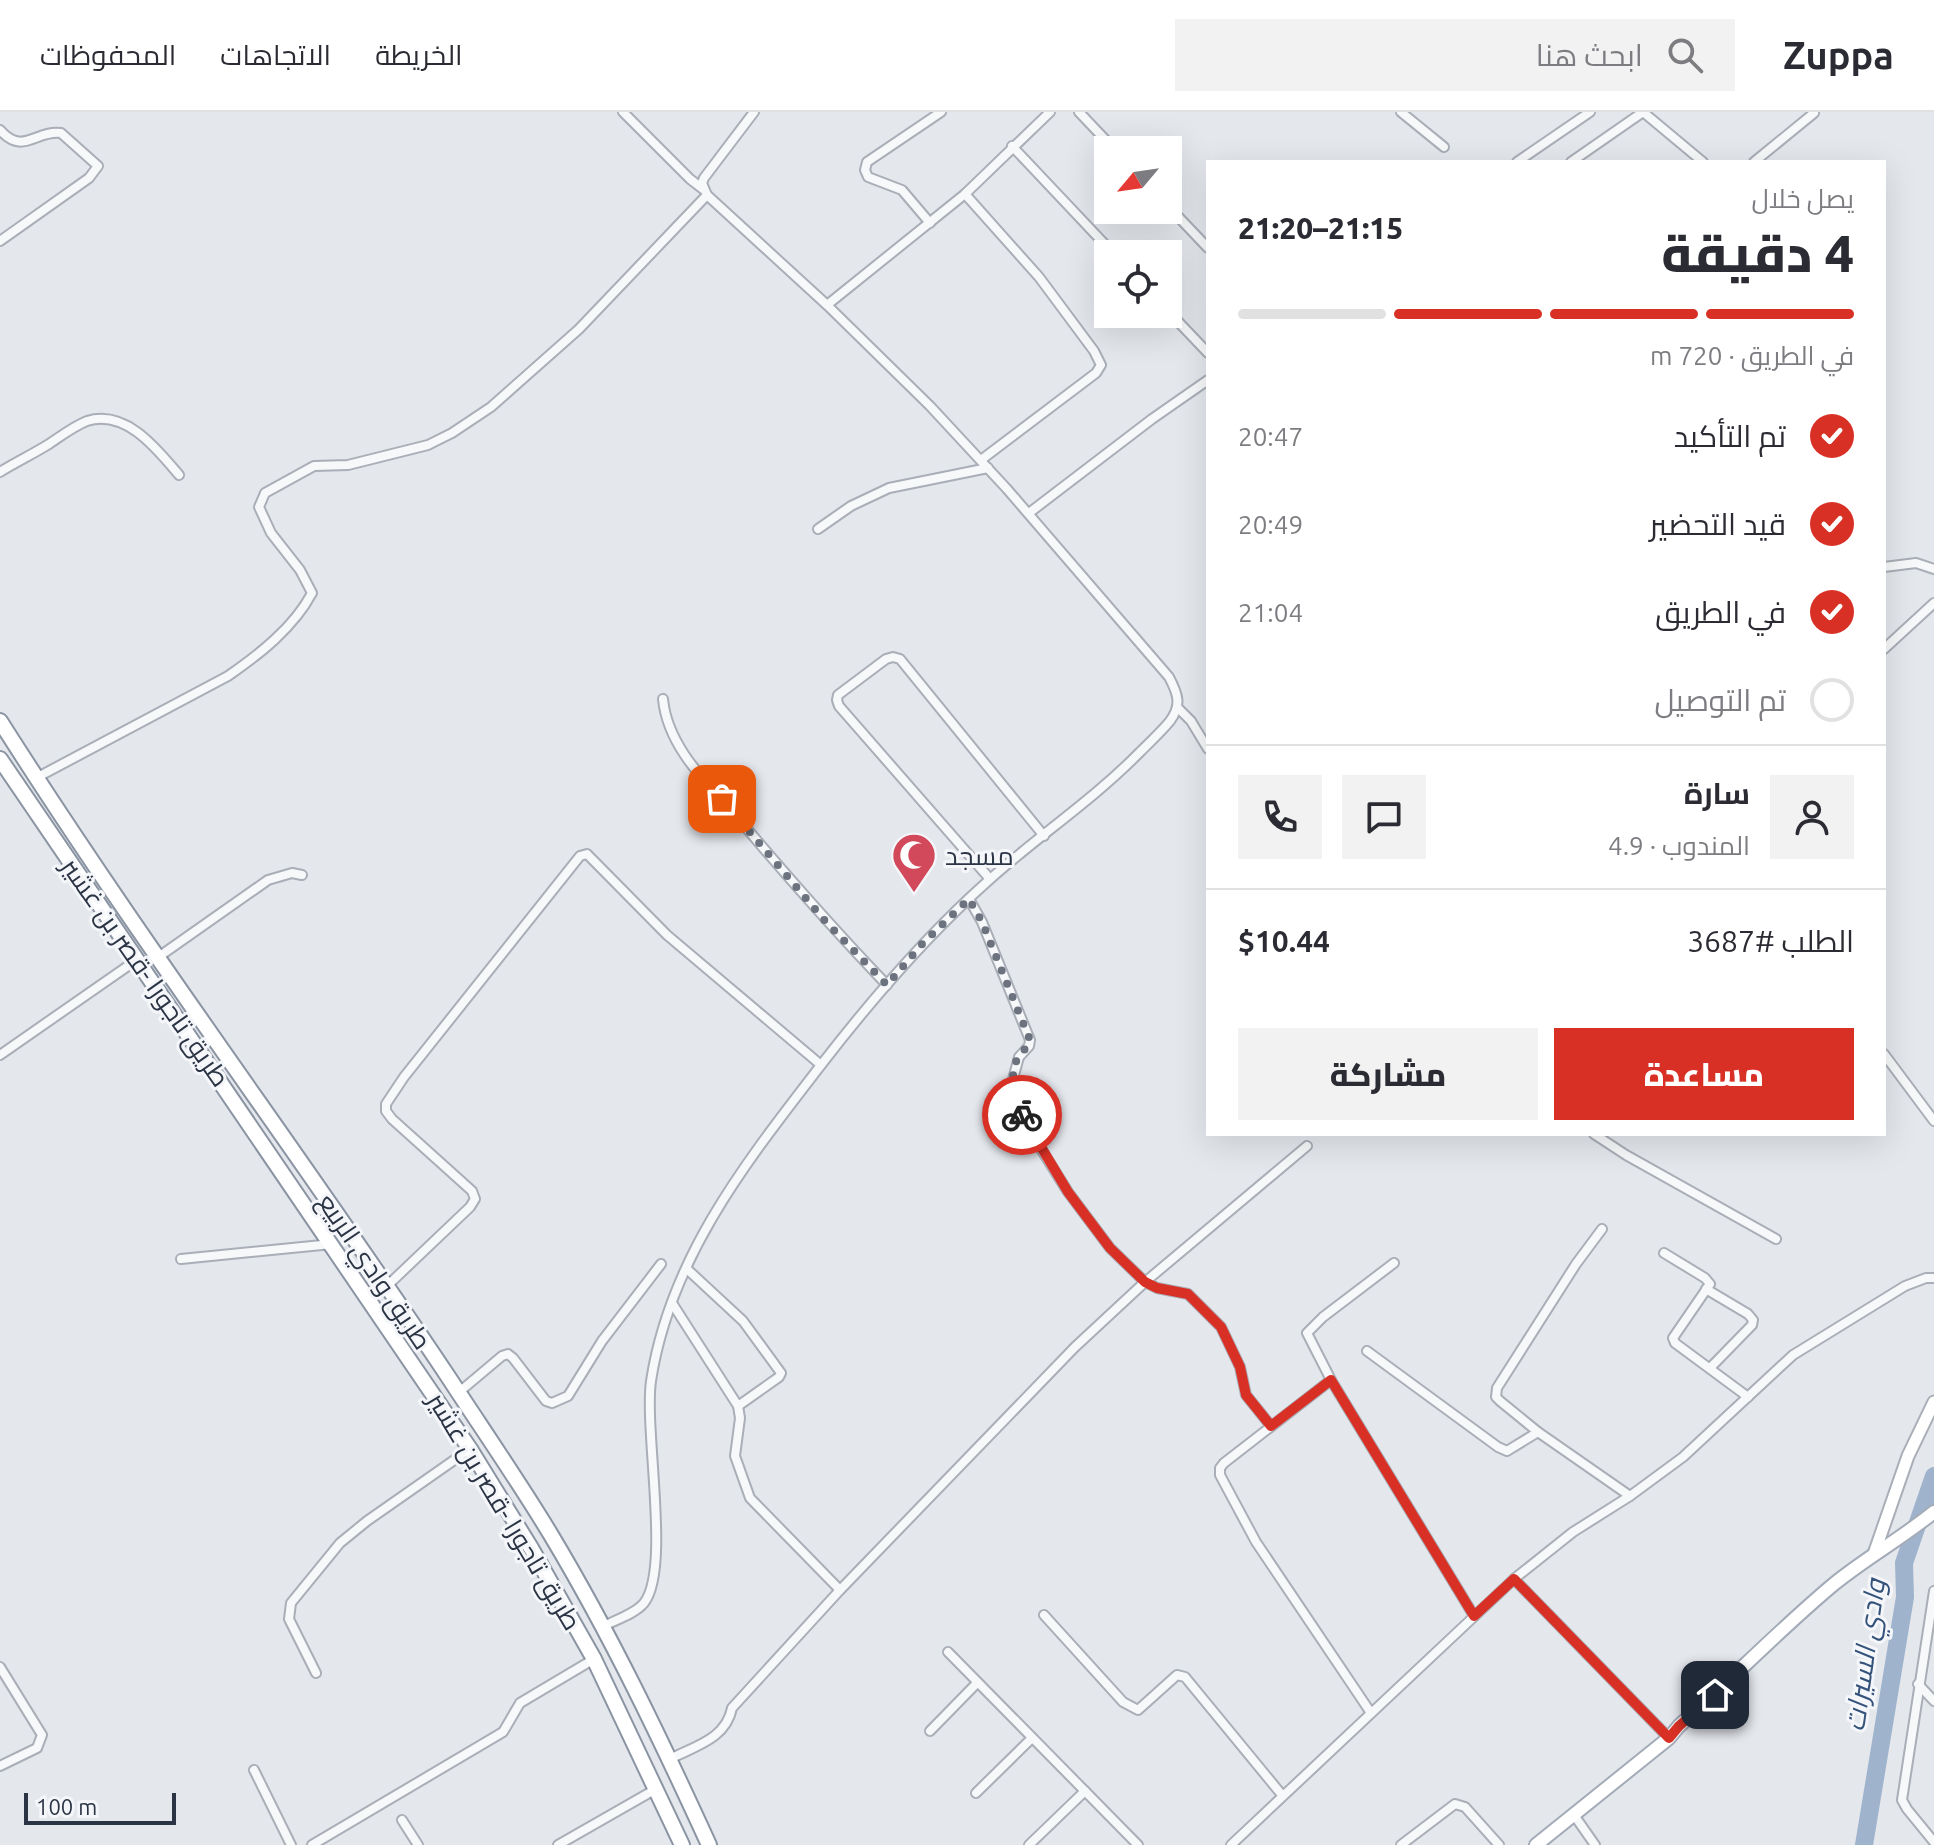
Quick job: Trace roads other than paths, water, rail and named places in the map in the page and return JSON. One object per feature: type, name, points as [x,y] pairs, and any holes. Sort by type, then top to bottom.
[{"type":"highway","name":"طريق وادي الربيع","points":[[0,721],[157,958],[387,1286],[546,1527],[670,1759],[709,1845]]},
{"type":"highway","name":"طريق تاجورا -قصر بن غشير","points":[[0,759],[470,1449],[594,1659],[682,1845]]},
{"type":"main road","points":[[1874,1554],[1908,1456],[1934,1402]]},
{"type":"main road","points":[[1536,1845],[1669,1738],[1834,1584],[1874,1554],[1901,1539],[1934,1512]]},
{"type":"street","points":[[623,112],[690,179],[827,305],[981,460],[1169,677],[1176,690],[1178,708],[1191,721],[1206,746]]},
{"type":"street","points":[[36,778],[228,676],[254,659],[296,617],[312,593],[300,570],[271,533],[259,507],[265,493],[314,466],[348,465],[428,445],[465,425],[516,387],[579,329],[705,192],[704,178],[754,112]]},
{"type":"street","points":[[930,223],[902,190],[873,180],[865,170],[867,162],[941,112]]},
{"type":"street","points":[[827,305],[965,194],[1050,112]]},
{"type":"street","points":[[1079,112],[1102,136]]},
{"type":"street","points":[[1401,112],[1444,147]]},
{"type":"street","points":[[1520,160],[1590,112]]},
{"type":"street","points":[[1574,160],[1643,112],[1701,160]]},
{"type":"street","points":[[1756,160],[1814,113]]},
{"type":"street","points":[[0,130],[18,143],[54,132],[61,133],[98,166],[89,178],[0,241]]},
{"type":"street","points":[[1012,146],[1101,240]]},
{"type":"street","points":[[965,194],[1039,277],[1101,365],[1096,373],[981,460]]},
{"type":"street","points":[[1182,221],[1206,246]]},
{"type":"street","points":[[1182,326],[1206,351]]},
{"type":"street","points":[[1029,513],[1206,381]]},
{"type":"street","points":[[0,472],[81,424],[97,419],[123,423],[162,454],[179,475]]},
{"type":"street","points":[[818,529],[851,506],[889,488],[988,468]]},
{"type":"street","points":[[1886,567],[1916,563],[1934,569]]},
{"type":"street","points":[[1886,647],[1934,603]]},
{"type":"street","points":[[990,879],[839,706],[838,695],[886,659],[900,659],[1044,836]]},
{"type":"street","points":[[663,699],[671,731],[699,776],[826,922],[887,985]]},
{"type":"street","points":[[602,1627],[638,1609],[652,1588],[656,1560],[651,1384],[672,1303],[711,1216],[730,1185],[821,1065],[923,943],[990,879],[1107,786],[1169,722],[1178,708]]},
{"type":"street","points":[[387,1286],[475,1199],[472,1191],[392,1119],[386,1111],[386,1104],[404,1077],[580,856],[587,854],[667,935],[821,1065]]},
{"type":"street","points":[[157,958],[268,880],[292,873],[302,875]]},
{"type":"street","points":[[969,899],[982,922],[1030,1040],[1029,1046],[1019,1057],[1013,1079],[1014,1095],[1026,1125],[1091,1225],[1145,1282],[1157,1288],[1188,1294],[1221,1327],[1240,1367],[1246,1395],[1271,1426]]},
{"type":"street","points":[[0,1055],[138,959]]},
{"type":"street","points":[[1886,1057],[1934,1121]]},
{"type":"street","points":[[1597,1136],[1776,1239]]},
{"type":"street","points":[[670,1759],[723,1730],[729,1722],[732,1708],[840,1590],[1075,1347],[1145,1282],[1307,1146]]},
{"type":"street","points":[[1602,1229],[1576,1264],[1497,1388],[1496,1397],[1538,1432],[1630,1496]]},
{"type":"street","points":[[181,1259],[332,1244]]},
{"type":"street","points":[[1664,1253],[1710,1284],[1673,1338],[1675,1343],[1748,1397]]},
{"type":"street","points":[[1394,1263],[1323,1317],[1307,1333],[1331,1380],[1474,1616]]},
{"type":"street","points":[[458,1393],[508,1354],[546,1401],[552,1403],[568,1396],[602,1341],[661,1264]]},
{"type":"street","points":[[687,1269],[743,1321],[781,1373],[738,1406]]},
{"type":"street","points":[[1231,1845],[1514,1579],[1573,1532],[1683,1457],[1793,1355],[1905,1286],[1934,1278]]},
{"type":"street","points":[[1706,1289],[1753,1320],[1752,1325],[1710,1368]]},
{"type":"street","points":[[672,1303],[738,1406],[740,1418],[735,1456],[745,1490],[840,1590]]},
{"type":"street","points":[[1367,1351],[1498,1447],[1507,1451],[1538,1432]]},
{"type":"street","points":[[1331,1380],[1224,1463],[1220,1475],[1256,1542],[1371,1713]]},
{"type":"street","points":[[316,1673],[289,1619],[291,1603],[349,1536],[470,1449]]},
{"type":"street","points":[[1514,1579],[1669,1738]]},
{"type":"street","points":[[1934,1591],[1902,1800],[1934,1842]]},
{"type":"street","points":[[1044,1615],[1133,1710],[1138,1710],[1177,1675],[1185,1677],[1282,1795]]},
{"type":"street","points":[[948,1652],[1138,1845]]},
{"type":"street","points":[[312,1845],[503,1732],[520,1703],[594,1659]]},
{"type":"street","points":[[0,1667],[42,1735],[37,1748],[0,1766]]},
{"type":"street","points":[[930,1731],[977,1683]]},
{"type":"street","points":[[1918,1684],[1934,1701]]},
{"type":"street","points":[[976,1793],[1032,1738]]},
{"type":"street","points":[[254,1770],[291,1845]]},
{"type":"street","points":[[558,1845],[656,1789]]},
{"type":"street","points":[[1029,1845],[1085,1791]]},
{"type":"street","points":[[1401,1845],[1455,1804],[1465,1807],[1499,1845]]},
{"type":"street","points":[[1574,1815],[1595,1845]]},
{"type":"street","points":[[402,1820],[418,1845]]},
{"type":"waterway","name":"وادي السيرات","points":[[1864,1845],[1905,1597],[1904,1563],[1934,1476]]},
{"type":"place","name":"مسجد","points":[[914,894]]}]
